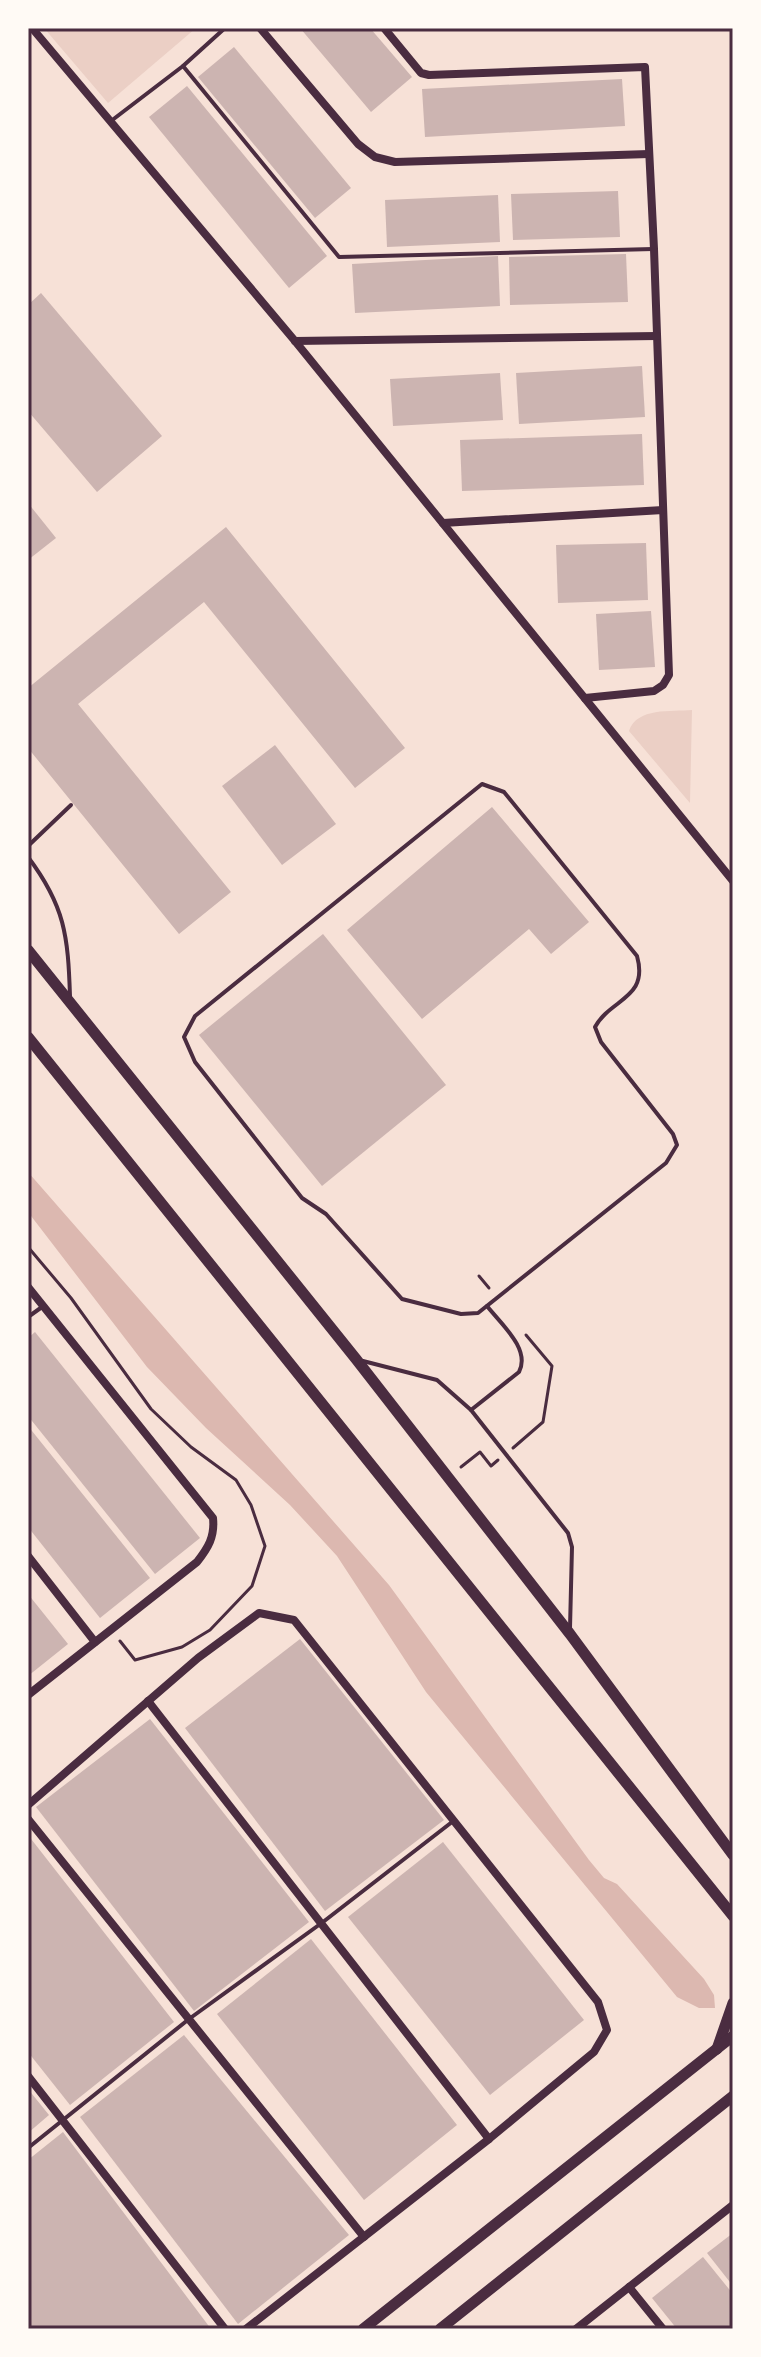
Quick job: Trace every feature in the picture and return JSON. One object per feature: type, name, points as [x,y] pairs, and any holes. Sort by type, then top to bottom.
[{"type":"street","points":[[32,28],[295,341],[733,881]]},
{"type":"street","points":[[260,28],[358,144],[375,157],[395,162],[649,154]]},
{"type":"street","points":[[384,28],[421,73],[429,75],[645,67],[669,675],[663,685],[654,691],[585,698]]},
{"type":"street","points":[[295,341],[657,336]]},
{"type":"street","points":[[443,523],[663,510]]},
{"type":"street","points":[[28,950],[356,1359],[570,1634],[731,1852]]},
{"type":"street","points":[[28,1037],[733,1916]]},
{"type":"street","points":[[28,1287],[213,1518],[214,1530],[208,1548],[197,1562],[28,1695]]},
{"type":"street","points":[[28,1556],[95,1642]]},
{"type":"street","points":[[28,1805],[198,1658],[259,1613],[294,1620],[598,2002],[607,2030],[594,2052],[489,2139],[246,2329]]},
{"type":"street","points":[[148,1701],[489,2139]]},
{"type":"street","points":[[28,1819],[364,2237]]},
{"type":"street","points":[[717,2049],[733,2003]]},
{"type":"street","points":[[363,2329],[733,2036]]},
{"type":"street","points":[[28,2076],[225,2329]]},
{"type":"street","points":[[440,2329],[733,2096]]},
{"type":"street","points":[[576,2329],[733,2205]]},
{"type":"street","points":[[629,2287],[663,2329]]},
{"type":"lane","points":[[109,123],[183,66],[225,28]]},
{"type":"lane","points":[[183,66],[339,257],[654,249]]},
{"type":"lane","points":[[482,784],[504,792],[637,956],[639,978],[636,987],[601,1017],[595,1027],[601,1042],[673,1134],[677,1145],[666,1163],[487,1306],[478,1313],[461,1314],[402,1299],[326,1214],[302,1198],[195,1062],[184,1037],[195,1016],[482,784]]},
{"type":"lane","points":[[28,846],[71,805]]},
{"type":"lane","points":[[28,857],[49,885],[64,922],[70,1002]]},
{"type":"lane","points":[[28,1317],[43,1306]]},
{"type":"lane","points":[[471,1410],[519,1372],[523,1364],[522,1351],[487,1306]]},
{"type":"lane","points":[[356,1359],[432,1376],[471,1410],[568,1533],[572,1547],[570,1634]]},
{"type":"lane","points":[[28,2148],[189,2019],[323,1922],[454,1820]]},
{"type":"path","points":[[28,1247],[71,1298],[151,1409],[191,1447],[236,1480],[255,1514],[265,1546],[252,1586],[210,1630],[182,1647],[135,1660],[110,1629]]},
{"type":"shaded area","points":[[44,28],[196,28],[108,103]]},
{"type":"shaded area","points":[[692,710],[690,803],[629,731],[633,723],[647,714]]},
{"type":"shaded area","points":[[28,1172],[389,1585],[589,1860],[604,1878],[617,1884],[704,1979],[714,1995],[715,2008],[699,2008],[677,1997],[426,1692],[337,1556],[290,1505],[206,1428],[147,1367],[28,1212]]},
{"type":"building","points":[[300,28],[370,28],[412,77],[371,112]]},
{"type":"building","points":[[234,47],[351,188],[315,218],[198,77]]},
{"type":"building","points":[[622,79],[625,126],[425,137],[422,89]]},
{"type":"building","points":[[187,86],[327,256],[289,288],[149,117]]},
{"type":"building","points":[[618,191],[620,237],[513,240],[511,194]]},
{"type":"building","points":[[498,195],[500,242],[387,247],[385,200]]},
{"type":"building","points":[[626,254],[628,302],[510,305],[509,257]]},
{"type":"building","points":[[498,256],[500,306],[355,313],[352,264]]},
{"type":"building","points":[[41,293],[162,436],[97,492],[28,411],[28,305]]},
{"type":"building","points":[[642,366],[645,417],[519,424],[516,373]]},
{"type":"building","points":[[500,373],[503,420],[393,426],[390,379]]},
{"type":"building","points":[[642,434],[644,485],[462,491],[460,440]]},
{"type":"building","points":[[28,503],[56,538],[28,560]]},
{"type":"building","points":[[226,527],[405,748],[355,788],[204,602],[78,704],[231,892],[179,934],[28,748],[28,688]]},
{"type":"building","points":[[646,543],[648,600],[558,603],[556,545]]},
{"type":"building","points":[[651,611],[655,667],[599,670],[596,614]]},
{"type":"building","points":[[275,745],[336,824],[282,865],[222,786]]},
{"type":"building","points":[[492,807],[589,922],[551,954],[529,929],[422,1019],[347,930]]},
{"type":"building","points":[[323,934],[446,1085],[322,1186],[199,1035]]},
{"type":"building","points":[[35,1332],[200,1538],[155,1574],[28,1416],[28,1338]]},
{"type":"building","points":[[28,1426],[150,1578],[100,1618],[28,1527]]},
{"type":"building","points":[[28,1594],[68,1644],[28,1676]]},
{"type":"building","points":[[300,1639],[444,1820],[325,1911],[185,1728]]},
{"type":"building","points":[[150,1719],[309,1922],[194,2011],[36,1807]]},
{"type":"building","points":[[28,1835],[174,2022],[70,2105],[28,2052]]},
{"type":"building","points":[[443,1842],[584,2020],[490,2095],[348,1917]]},
{"type":"building","points":[[311,1939],[457,2125],[364,2200],[217,2014]]},
{"type":"building","points":[[184,2035],[349,2235],[238,2324],[80,2117]]},
{"type":"building","points":[[28,2089],[49,2115],[28,2133]]},
{"type":"building","points":[[63,2132],[211,2329],[28,2329],[28,2160]]},
{"type":"building","points":[[733,2233],[733,2286],[707,2253]]},
{"type":"building","points":[[703,2257],[733,2294],[733,2329],[677,2329],[652,2298]]}]
